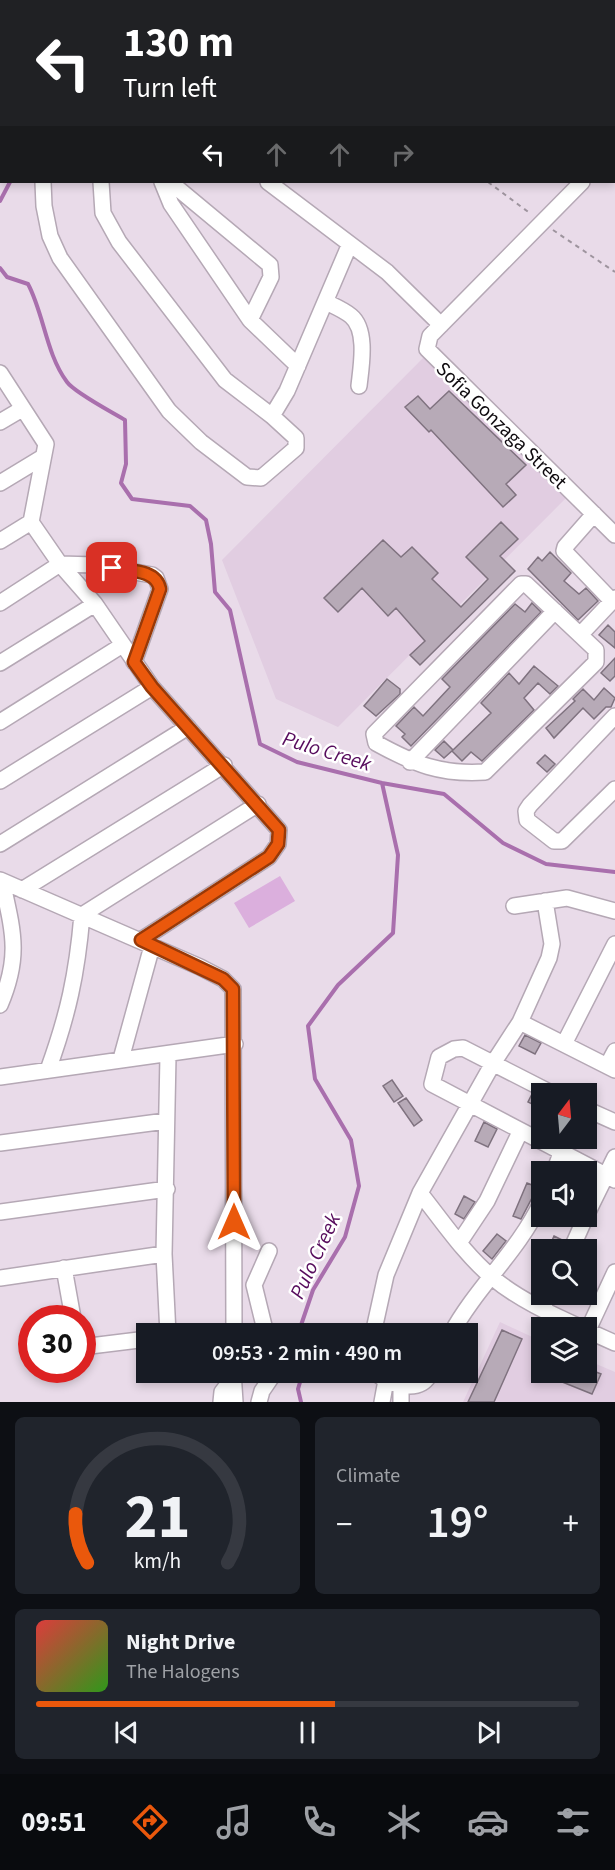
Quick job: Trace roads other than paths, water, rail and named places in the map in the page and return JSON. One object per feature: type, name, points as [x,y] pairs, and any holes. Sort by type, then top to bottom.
[{"type":"street","points":[[43,183],[44,206],[50,236],[60,258],[169,411],[201,442],[247,477],[255,480],[261,478],[296,448],[296,438],[272,416],[225,380],[119,242],[103,213],[101,183]]},
{"type":"street","points":[[162,183],[171,204],[250,320],[298,366]]},
{"type":"street","points":[[171,183],[270,265],[272,277],[250,320]]},
{"type":"street","points":[[269,183],[387,272],[441,325]]},
{"type":"street","name":"Sofia Gonzaga Street","points":[[581,183],[430,336],[427,349],[615,535]]},
{"type":"street","points":[[272,416],[287,391],[350,246]]},
{"type":"street","points":[[326,302],[351,316],[359,326],[362,358],[359,386]]},
{"type":"street","points":[[0,373],[46,444],[31,522],[60,564],[95,604],[121,646],[152,687],[224,765],[279,830],[278,844],[269,857],[146,943],[121,1059]]},
{"type":"street","points":[[0,422],[22,409]]},
{"type":"street","points":[[0,483],[43,457]]},
{"type":"street","points":[[580,634],[614,600],[564,551],[594,514]]},
{"type":"street","points":[[0,541],[31,522]]},
{"type":"street","points":[[0,603],[60,564],[95,565],[156,578],[160,589],[134,662]]},
{"type":"street","points":[[526,584],[580,634],[596,650],[596,662],[485,772],[448,771],[410,762],[376,743],[374,734],[516,585],[526,584]]},
{"type":"street","points":[[0,663],[95,604]]},
{"type":"street","points":[[410,762],[555,611]]},
{"type":"street","points":[[0,722],[121,646]]},
{"type":"street","points":[[0,781],[152,687]]},
{"type":"street","points":[[615,716],[530,805],[526,811],[526,820],[554,841],[562,841],[615,789]]},
{"type":"street","points":[[0,844],[188,727]]},
{"type":"street","points":[[22,890],[224,765]]},
{"type":"street","points":[[82,915],[258,804]]},
{"type":"street","points":[[1,881],[146,943],[223,979],[233,989],[235,1044],[234,1323]]},
{"type":"street","points":[[0,1005],[15,960],[12,924],[1,881]]},
{"type":"street","points":[[514,906],[567,898],[615,911]]},
{"type":"street","points":[[375,1323],[386,1275],[420,1193],[492,1065],[520,1022],[552,950],[545,901]]},
{"type":"street","points":[[48,1070],[70,1005],[77,968],[82,915]]},
{"type":"street","points":[[564,1044],[615,944]]},
{"type":"street","points":[[520,1022],[611,1068],[615,1051]]},
{"type":"street","points":[[0,1077],[121,1059],[168,1056],[235,1044]]},
{"type":"street","points":[[531,1083],[463,1048],[446,1052],[435,1064],[432,1084],[610,1178]]},
{"type":"street","points":[[167,1323],[164,1254],[168,1056]]},
{"type":"street","points":[[597,1114],[615,1122]]},
{"type":"street","points":[[0,1143],[166,1121]]},
{"type":"street","points":[[459,1243],[487,1201],[520,1132]]},
{"type":"street","points":[[558,1161],[561,1153]]},
{"type":"street","points":[[597,1199],[610,1178],[615,1156]]},
{"type":"street","points":[[0,1212],[167,1189]]},
{"type":"street","points":[[420,1193],[459,1243],[493,1278],[542,1310],[558,1317]]},
{"type":"street","points":[[457,1323],[463,1312],[521,1241],[531,1222]]},
{"type":"street","points":[[263,1323],[254,1285],[269,1251]]},
{"type":"street","points":[[0,1278],[164,1254]]},
{"type":"street","points":[[64,1268],[71,1305]]},
{"type":"street","points":[[591,1317],[615,1272]]},
{"type":"street","points":[[542,1310],[544,1305]]},
{"type":"street","points":[[597,1335],[615,1343]]},
{"type":"street","points":[[96,1345],[136,1340]]},
{"type":"street","points":[[222,1402],[222,1392],[228,1383]]},
{"type":"street","points":[[234,1383],[235,1402]]},
{"type":"street","points":[[259,1402],[267,1383]]},
{"type":"street","points":[[381,1383],[382,1402]]},
{"type":"street","points":[[401,1402],[401,1384],[422,1383]]},
{"type":"waterway","name":"Pulo Creek","points":[[0,201],[9,183]]},
{"type":"waterway","name":"Pulo Creek","points":[[0,268],[7,277],[28,284],[54,359],[67,382],[85,397],[125,420],[126,464],[121,483],[132,499],[190,506],[206,520],[211,544],[215,592],[230,610],[260,744],[297,762],[382,783],[444,794],[503,843],[546,864],[615,872]]},
{"type":"waterway","name":"Pulo Creek","points":[[302,1323],[313,1290],[345,1237],[359,1186],[351,1140],[315,1079],[308,1026],[338,985],[393,933],[398,855],[382,783]]},
{"type":"waterway","name":"Pulo Creek","points":[[300,1383],[298,1389],[301,1402]]}]
